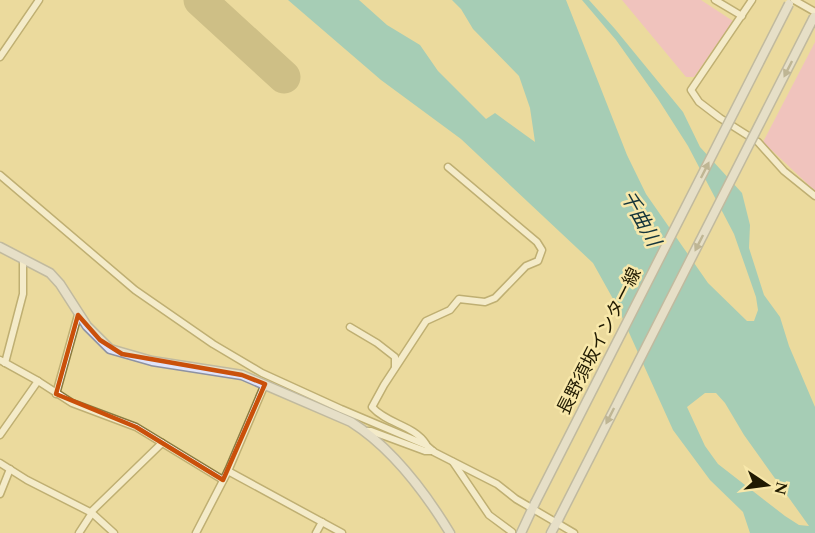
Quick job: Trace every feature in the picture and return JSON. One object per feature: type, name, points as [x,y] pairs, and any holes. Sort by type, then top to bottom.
[{"type":"main road","name":"長野須坂インター線","points":[[510,531],[534,506],[791,1]]},
{"type":"main road","points":[[551,533],[815,15]]},
{"type":"main road","points":[[0,247],[50,273],[60,284],[78,315],[100,340],[122,354],[242,375],[351,422],[365,431],[395,460],[436,511],[450,533]]},
{"type":"street","points":[[0,57],[39,0]]},
{"type":"street","points":[[715,0],[742,16]]},
{"type":"street","points":[[752,0],[691,90],[699,102],[758,142],[784,171],[815,196]]},
{"type":"street","points":[[791,1],[815,15]]},
{"type":"street","points":[[426,445],[421,436],[378,414],[372,407],[426,321],[450,310],[459,298],[485,302],[495,298],[526,266],[538,261],[542,250],[537,242],[448,167]]},
{"type":"street","points":[[0,175],[135,290],[213,344],[262,373],[426,445],[534,506],[574,533]]},
{"type":"street","points":[[23,259],[23,294],[3,361],[72,403],[127,422],[223,480]]},
{"type":"street","points":[[56,393],[78,315]]},
{"type":"street","points":[[350,327],[378,343],[395,357],[394,371]]},
{"type":"street","points":[[0,435],[38,381]]},
{"type":"street","points":[[196,533],[228,471],[265,384]]},
{"type":"street","points":[[365,431],[371,431],[425,451],[433,451]]},
{"type":"street","points":[[79,533],[91,513],[162,444]]},
{"type":"street","points":[[453,462],[489,515],[510,531]]},
{"type":"street","points":[[0,463],[91,513],[114,533]]},
{"type":"street","points":[[0,494],[10,469]]},
{"type":"street","points":[[228,471],[342,533]]},
{"type":"street","points":[[316,533],[322,522]]},
{"type":"highlighted area","points":[[78,315],[100,340],[122,354],[242,375],[265,384],[223,480],[136,427],[56,394]]},
{"type":"shaded area","points":[[622,0],[701,0],[733,21],[694,77],[686,77]]},
{"type":"shaded area","points":[[815,42],[815,191],[763,142]]},
{"type":"water","name":"千曲川","points":[[288,0],[359,0],[387,25],[420,45],[438,71],[486,119],[495,113],[535,142],[530,108],[519,76],[473,29],[461,9],[452,0],[566,0],[627,155],[646,194],[708,283],[747,321],[754,321],[758,310],[756,297],[734,234],[688,146],[616,40],[582,0],[589,0],[683,112],[700,147],[742,193],[750,225],[749,248],[764,295],[780,317],[789,346],[815,407],[815,533],[750,533],[743,512],[710,480],[673,430],[617,306],[593,263],[461,139],[381,80]],"holes":[[[705,393],[716,393],[725,403],[744,435],[809,526],[799,525],[785,516],[718,464],[705,446],[687,407]]]},
{"type":"runway","points":[[200,0],[284,77]]}]
